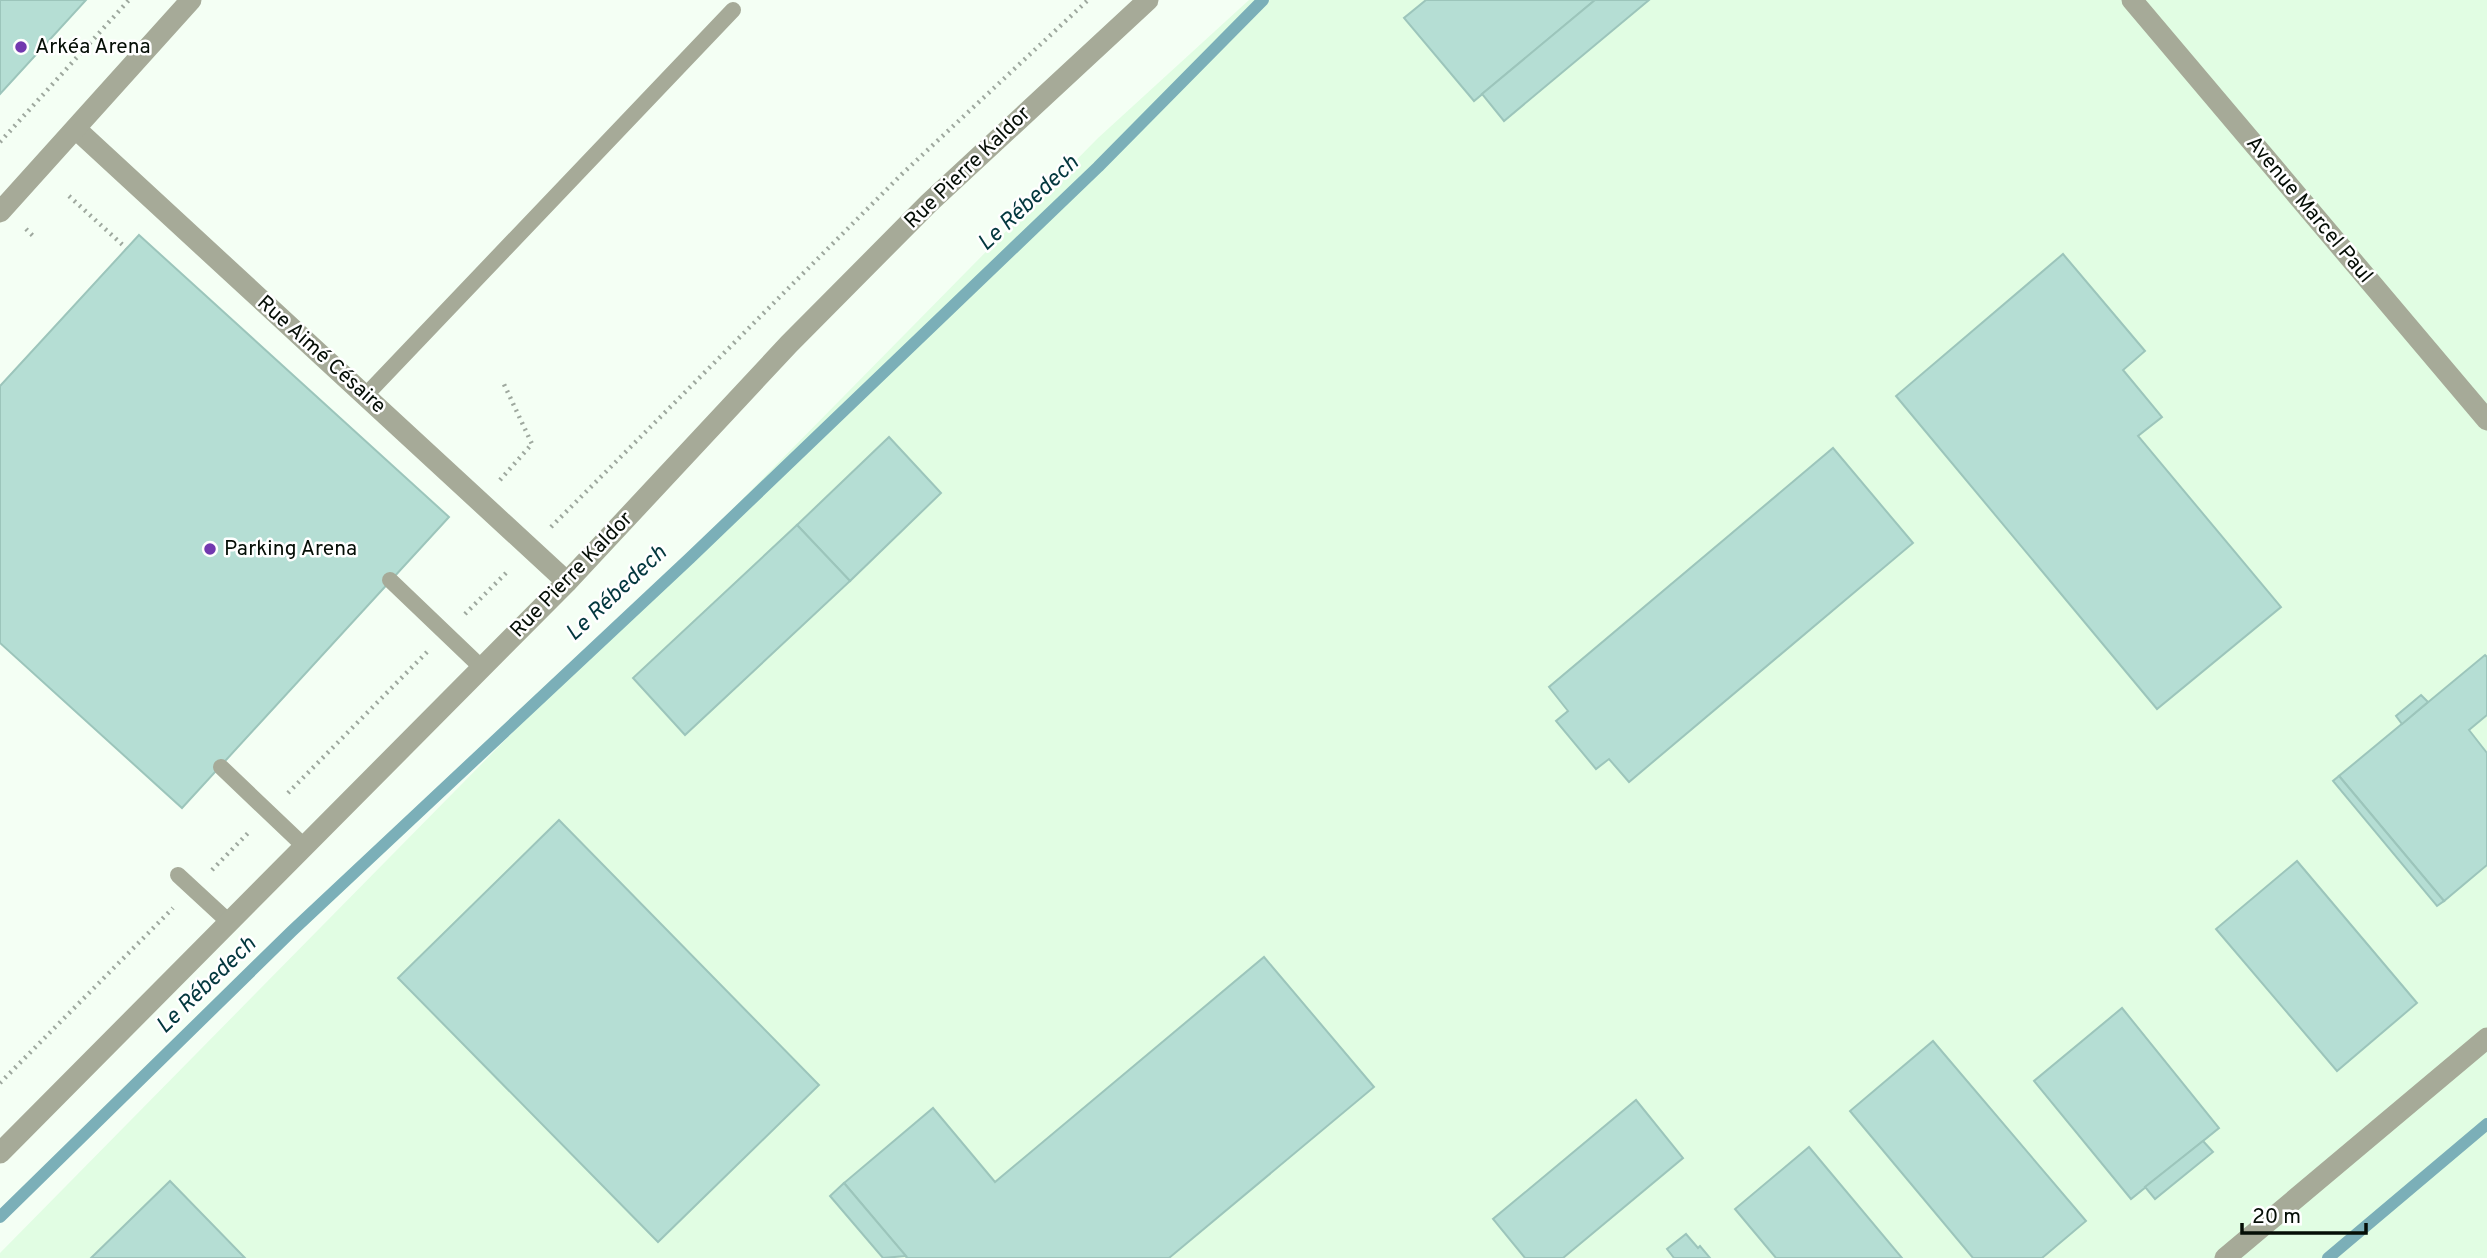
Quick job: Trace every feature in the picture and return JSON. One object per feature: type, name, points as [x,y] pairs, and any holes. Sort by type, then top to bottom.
[{"type":"street","points":[[0,212],[191,0]]},
{"type":"street","name":"Rue Pierre Kaldor","points":[[0,1153],[567,582],[789,344],[929,203],[1148,0]]},
{"type":"street","name":"Avenue Marcel Paul","points":[[2132,0],[2487,420]]},
{"type":"street","name":"Rue Aimé Césaire","points":[[76,129],[567,582]]},
{"type":"street","points":[[2225,1258],[2487,1038]]},
{"type":"lane","points":[[365,396],[733,10]]},
{"type":"lane","points":[[390,580],[482,668]]},
{"type":"lane","points":[[220,766],[305,847]]},
{"type":"lane","points":[[178,875],[230,923]]},
{"type":"path","points":[[0,142],[129,0]]},
{"type":"path","points":[[69,196],[126,248]]},
{"type":"path","points":[[500,481],[532,444],[502,380]]},
{"type":"shaded area","points":[[1249,0],[2487,0],[2487,1258],[0,1258],[0,1253],[1098,138]]},
{"type":"building","name":"Arkéa Arena","points":[[0,0],[86,0],[0,94]]},
{"type":"building","points":[[1426,0],[1595,0],[1474,101],[1404,18]]},
{"type":"building","points":[[1595,0],[1649,0],[1504,121],[1482,94]]},
{"type":"building","name":"Parking Arena","points":[[139,235],[449,517],[182,808],[0,643],[0,386]]},
{"type":"building","points":[[2063,254],[2145,351],[2123,370],[2162,417],[2138,436],[2281,607],[2157,709],[1896,396]]},
{"type":"building","points":[[889,437],[941,493],[850,581],[797,525]]},
{"type":"building","points":[[1833,448],[1913,543],[1629,782],[1609,759],[1596,769],[1556,721],[1568,711],[1549,687]]},
{"type":"building","points":[[797,525],[850,581],[685,735],[633,678]]},
{"type":"building","points":[[2485,655],[2487,715],[2469,730],[2487,753],[2487,865],[2444,901],[2339,776]]},
{"type":"building","points":[[2421,695],[2428,702],[2402,724],[2396,716]]},
{"type":"building","points":[[2339,776],[2444,901],[2437,906],[2333,781]]},
{"type":"building","points":[[559,820],[819,1085],[658,1242],[398,978]]},
{"type":"building","points":[[2297,861],[2417,1003],[2337,1071],[2216,929]]},
{"type":"building","points":[[1264,957],[1374,1087],[1169,1258],[907,1258],[844,1183],[933,1108],[995,1182]]},
{"type":"building","points":[[2122,1008],[2219,1128],[2131,1199],[2034,1081]]},
{"type":"building","points":[[1933,1041],[2086,1221],[2042,1258],[1973,1258],[1850,1111]]},
{"type":"building","points":[[1636,1100],[1683,1158],[1563,1258],[1525,1258],[1493,1219]]},
{"type":"building","points":[[2203,1141],[2213,1152],[2155,1199],[2145,1187]]},
{"type":"building","points":[[1809,1147],[1902,1258],[1776,1258],[1735,1209]]},
{"type":"building","points":[[170,1181],[245,1258],[91,1258]]},
{"type":"building","points":[[844,1183],[906,1256],[883,1258],[830,1196]]},
{"type":"building","points":[[1686,1234],[1710,1258],[1674,1258],[1667,1249]]},
{"type":"waterway","name":"Le Rébedech","points":[[0,1217],[292,931],[690,558],[1098,167],[1263,0]]},
{"type":"waterway","points":[[2328,1258],[2487,1124]]},
{"type":"place","name":"Arkéa Arena","points":[[21,47]]},
{"type":"place","name":"Parking Arena","points":[[210,549]]}]
